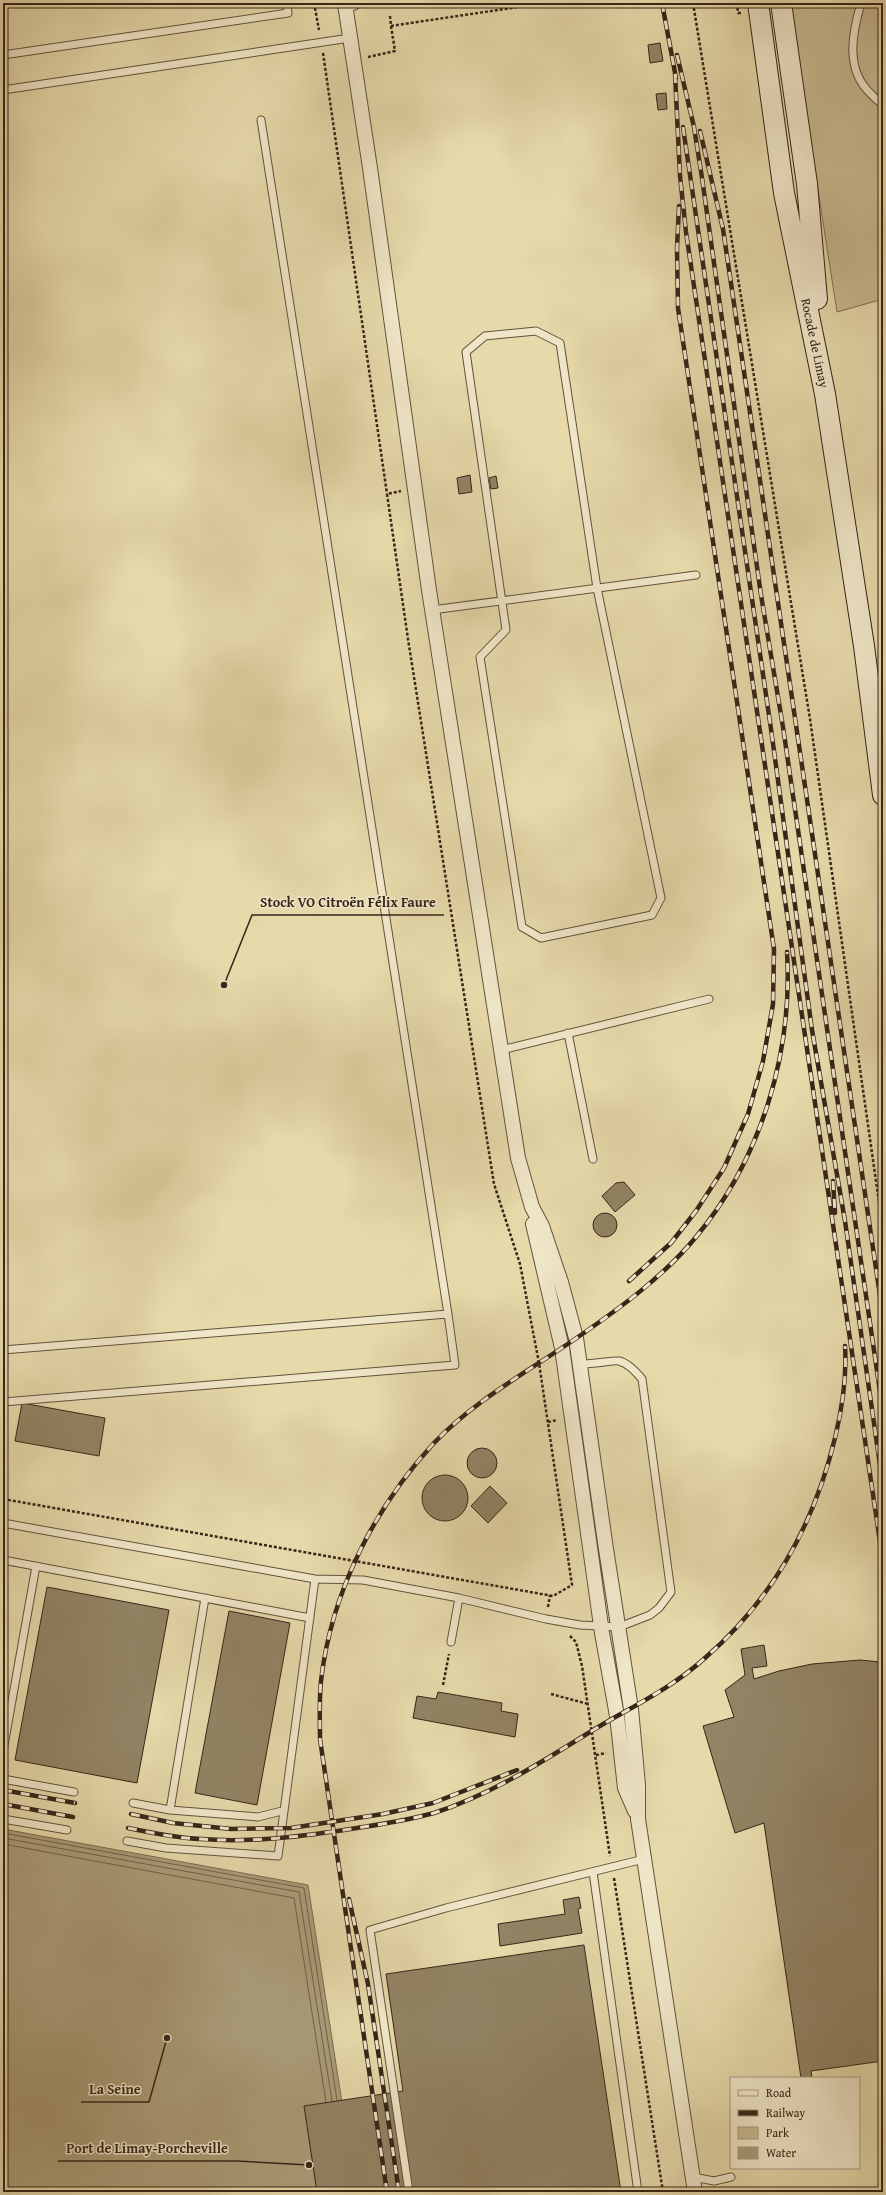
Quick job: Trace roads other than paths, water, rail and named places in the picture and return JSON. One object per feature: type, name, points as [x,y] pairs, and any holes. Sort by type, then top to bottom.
[{"type":"main road","name":"Rocade de Limay","points":[[758,3],[784,193],[825,394]]},
{"type":"main road","name":"Rocade de Limay","points":[[781,3],[807,184],[825,394]]},
{"type":"main road","points":[[825,394],[864,646],[883,795]]},
{"type":"street","points":[[353,3],[345,4],[353,61],[432,610],[501,1050],[518,1158],[532,1207],[534,1229],[562,1348],[601,1626],[617,1716],[626,1788],[638,1819]]},
{"type":"street","points":[[532,1207],[542,1226],[561,1282],[576,1338],[606,1549],[619,1627],[635,1749],[638,1819],[695,2192]]},
{"type":"lane","points":[[3,55],[288,13],[287,3]]},
{"type":"lane","points":[[861,3],[855,25],[852,55],[856,74],[864,89],[883,104]]},
{"type":"lane","points":[[3,90],[350,38]]},
{"type":"lane","points":[[3,1402],[455,1365],[261,120]]},
{"type":"lane","points":[[536,331],[560,343],[597,588],[661,898],[652,916],[541,938],[522,927],[480,657],[506,630],[502,600],[466,352],[485,336],[536,331]]},
{"type":"lane","points":[[432,610],[696,575]]},
{"type":"lane","points":[[501,1050],[709,999]]},
{"type":"lane","points":[[568,1034],[593,1159]]},
{"type":"lane","points":[[3,1350],[448,1314]]},
{"type":"lane","points":[[3,1523],[315,1579],[363,1580],[459,1598],[546,1619],[580,1625],[619,1627],[650,1615],[659,1608],[671,1592],[642,1379],[635,1371],[619,1361],[595,1365],[580,1364]]},
{"type":"lane","points":[[3,1560],[310,1618]]},
{"type":"lane","points":[[3,1751],[36,1566]]},
{"type":"lane","points":[[127,1841],[166,1848],[278,1856],[282,1811],[315,1579]]},
{"type":"lane","points":[[170,1810],[205,1598]]},
{"type":"lane","points":[[451,1642],[459,1598]]},
{"type":"lane","points":[[3,1780],[74,1792]]},
{"type":"lane","points":[[133,1804],[170,1810],[258,1817],[282,1811]]},
{"type":"lane","points":[[3,1819],[67,1830]]},
{"type":"lane","points":[[409,2192],[370,1930],[446,1908],[644,1859]]},
{"type":"lane","points":[[593,1872],[638,2192]]},
{"type":"lane","points":[[693,2177],[714,2181],[731,2177]]},
{"type":"water","points":[[3,1829],[308,1885],[356,2192],[3,2192]]},
{"type":"railway","points":[[662,3],[676,78]]},
{"type":"railway","points":[[677,55],[694,127],[702,178],[761,595],[783,727],[883,1412]]},
{"type":"railway","points":[[675,74],[680,176],[686,232],[883,1562]]},
{"type":"railway","points":[[683,127],[771,729],[812,1030],[845,1221],[883,1486]]},
{"type":"railway","points":[[700,131],[723,229],[883,1316]]},
{"type":"railway","points":[[629,1281],[671,1243],[696,1211],[724,1168],[748,1114],[763,1061],[773,1004],[774,949],[678,308],[677,248],[679,206]]},
{"type":"railway","points":[[387,2192],[320,1739],[321,1681],[326,1648],[334,1616],[345,1584],[359,1553],[375,1524],[392,1495],[412,1468],[434,1443],[467,1413],[610,1315],[655,1279],[683,1252],[719,1207],[738,1174],[755,1139],[768,1103],[778,1066],[784,1028],[787,990],[787,952]]},
{"type":"railway","points":[[833,1181],[835,1213]]},
{"type":"railway","points":[[128,1828],[164,1835],[221,1840],[240,1840],[299,1836],[415,1818],[455,1806],[495,1788],[664,1689],[705,1658],[751,1611],[788,1558],[803,1530],[826,1470],[835,1438],[843,1393],[845,1346]]},
{"type":"railway","points":[[131,1814],[173,1823],[231,1829],[291,1828],[383,1814],[433,1803],[517,1770]]},
{"type":"railway","points":[[3,1790],[75,1803]]},
{"type":"railway","points":[[3,1804],[73,1817]]},
{"type":"railway","points":[[349,1899],[368,1984],[399,2192]]},
{"type":"place","name":"Stock VO Citroën Félix Faure","points":[[224,985]]},
{"type":"place","name":"La Seine","points":[[167,2038]]},
{"type":"place","name":"Port de Limay-Porcheville","points":[[309,2165]]}]
